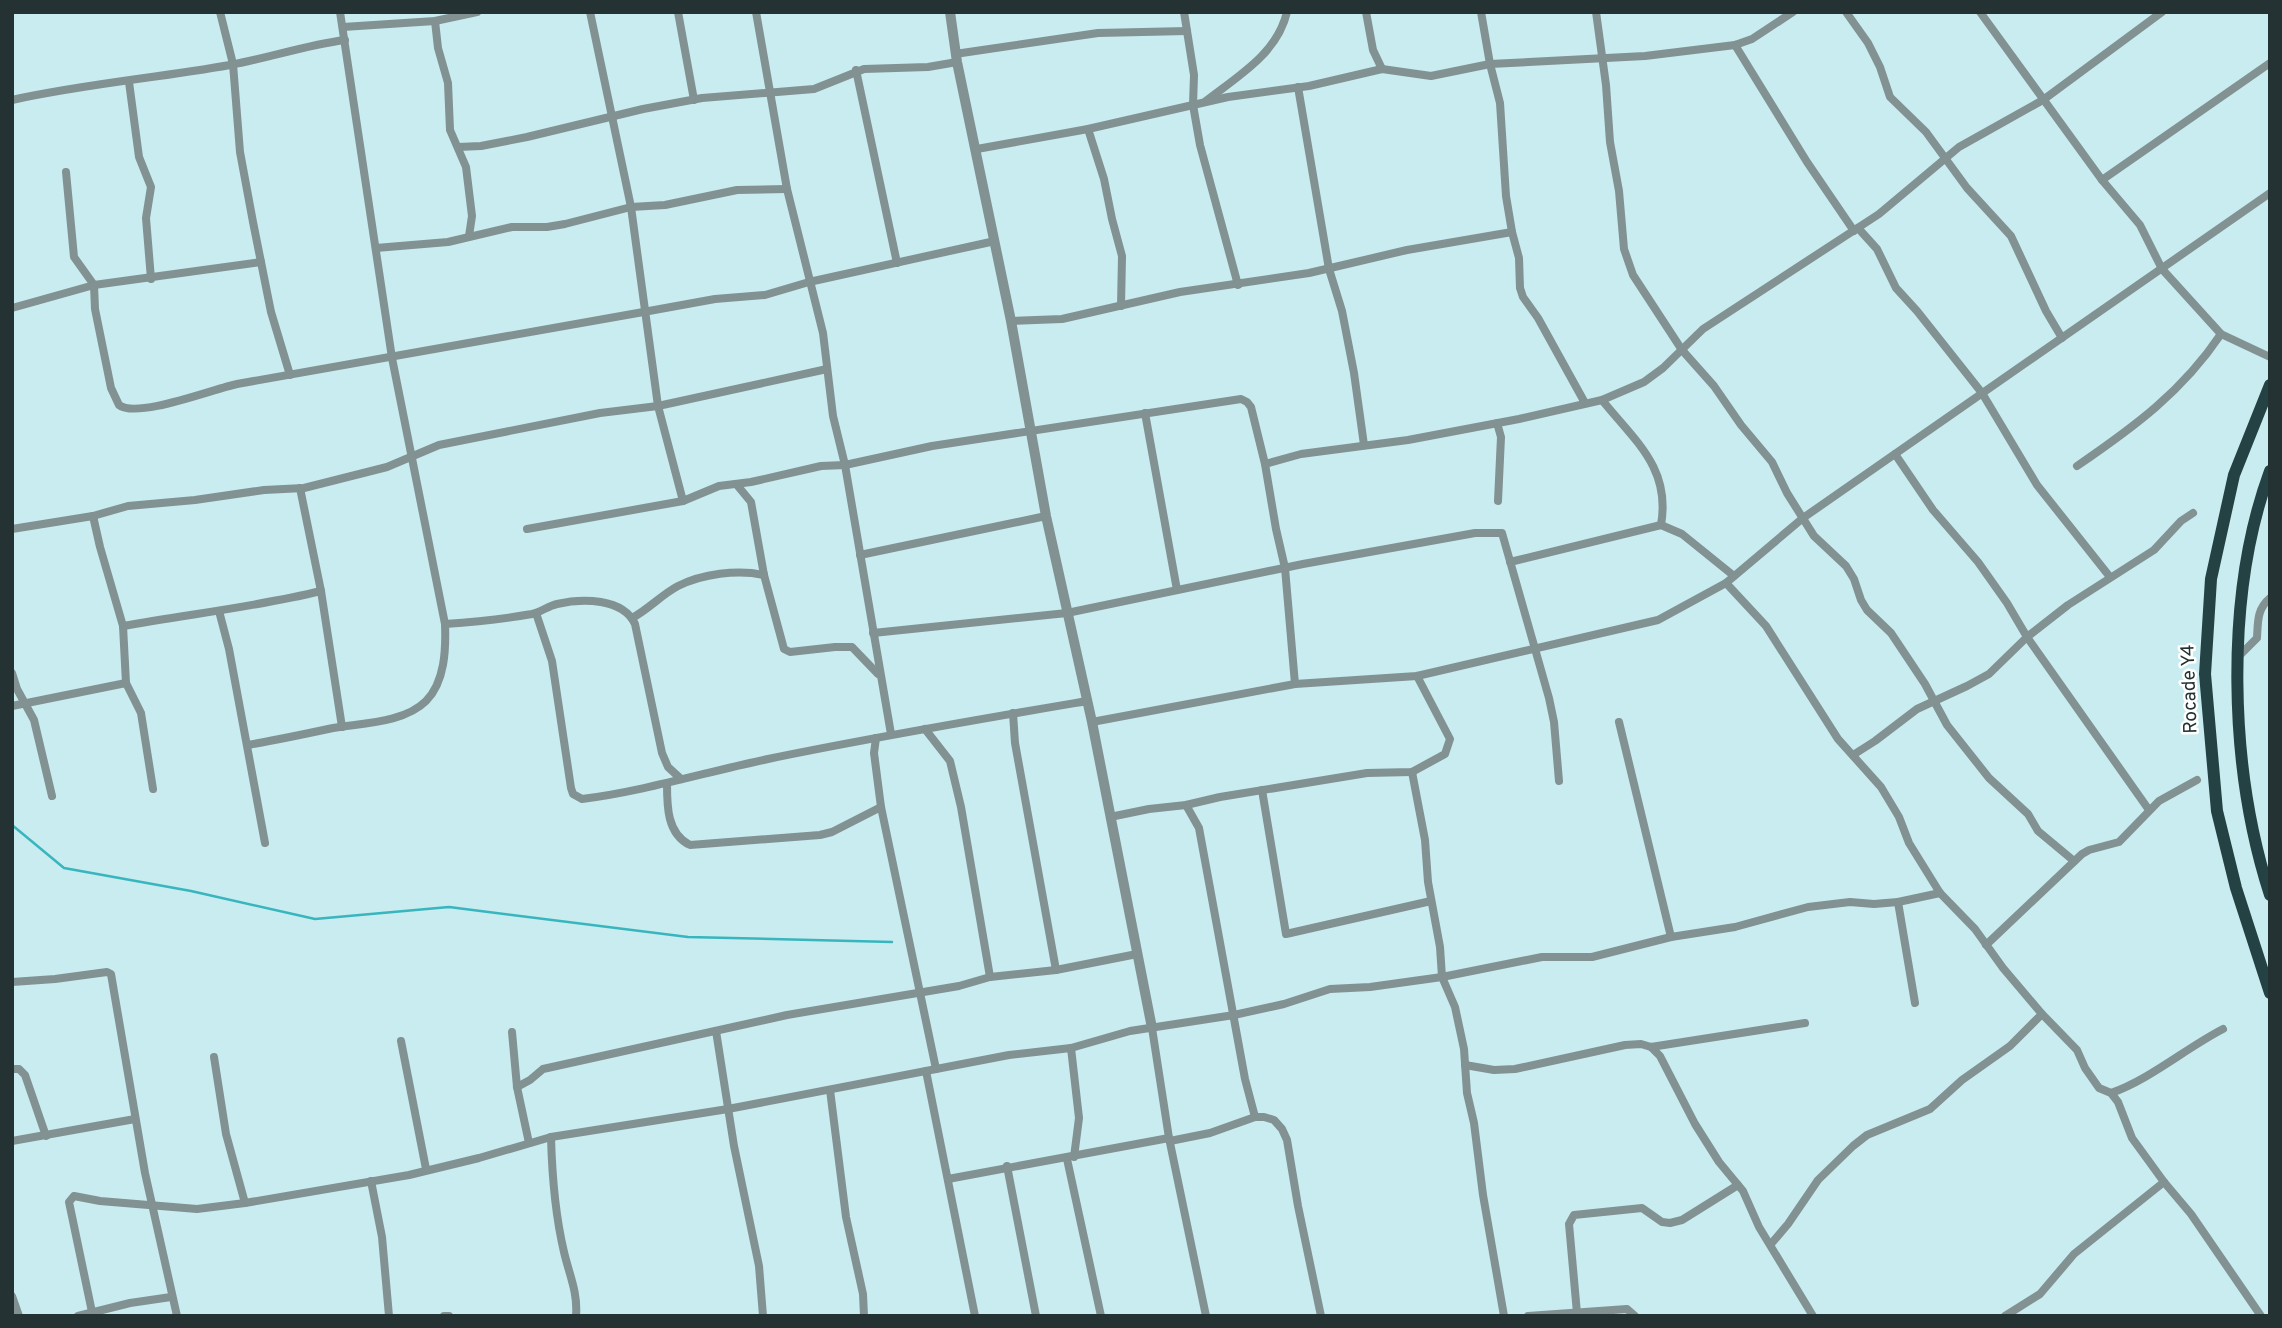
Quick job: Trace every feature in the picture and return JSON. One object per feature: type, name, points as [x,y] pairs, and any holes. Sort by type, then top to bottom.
[{"type":"highway","name":"Rocade Y4","points":[[2270,385],[2231,488],[2211,579],[2205,674],[2217,811],[2236,887],[2270,993]]},
{"type":"highway","points":[[2270,471],[2267,488],[2253,522],[2243,582],[2238,657],[2239,739],[2247,806],[2270,895]]},
{"type":"street","points":[[220,12],[233,64],[240,152],[261,262],[271,312],[290,375]]},
{"type":"street","points":[[248,745],[402,715],[429,698],[441,670],[446,646],[445,624],[392,358],[340,12]]},
{"type":"street","points":[[343,27],[435,20],[477,12]]},
{"type":"street","points":[[590,12],[631,207],[658,406],[683,501]]},
{"type":"street","points":[[678,12],[694,100]]},
{"type":"street","points":[[756,12],[787,189],[822,333],[833,416],[845,465],[891,734]]},
{"type":"street","points":[[950,12],[956,58],[1011,321],[1046,516],[1092,722],[1152,1028],[1169,1140],[1206,1316]]},
{"type":"street","points":[[1184,12],[1194,75],[1194,105],[1200,145],[1238,285]]},
{"type":"street","points":[[1204,103],[1268,51],[1281,30],[1287,12]]},
{"type":"street","points":[[1366,12],[1373,50],[1382,69]]},
{"type":"street","points":[[1481,12],[1500,103],[1506,196],[1519,258],[1520,288],[1586,403]]},
{"type":"street","points":[[1596,12],[1610,142],[1627,262],[1633,275],[1682,350],[1714,386],[1741,425],[1772,462],[1814,536],[1846,566],[1867,610],[1891,633],[1947,725],[1989,778],[2028,814],[2038,831],[2074,861]]},
{"type":"street","points":[[977,149],[1088,129],[1228,97],[1298,87],[1382,69],[1431,76],[1490,64],[1645,56],[1735,45],[1752,39],[1793,12]]},
{"type":"street","points":[[1846,12],[1868,43],[1890,97],[1916,121],[1967,188],[2011,236],[2046,311],[2062,338]]},
{"type":"street","points":[[1980,12],[2102,180],[2140,225],[2162,269],[2221,334],[2270,358]]},
{"type":"street","points":[[1265,464],[1301,454],[1408,440],[1497,424],[1602,400],[1644,383],[1703,330],[1856,230],[1910,190],[1945,157],[2043,100],[2162,12]]},
{"type":"street","points":[[435,20],[438,48],[447,83],[448,120],[453,139],[466,167],[472,216],[470,236]]},
{"type":"street","points":[[458,147],[481,146],[527,137],[694,100],[772,94],[824,86],[856,71],[928,67],[956,58],[1098,33],[1187,31]]},
{"type":"street","points":[[12,100],[71,88],[129,82],[233,64],[311,44],[345,40]]},
{"type":"street","points":[[1735,45],[1807,162],[1856,230],[1877,249],[1896,288],[1982,393],[2037,485],[2110,577]]},
{"type":"street","points":[[2102,180],[2270,63]]},
{"type":"street","points":[[856,71],[897,262]]},
{"type":"street","points":[[129,82],[139,157],[151,187],[146,218],[151,279]]},
{"type":"street","points":[[1298,87],[1329,269],[1349,343],[1364,445]]},
{"type":"street","points":[[1088,129],[1104,180],[1122,256],[1121,306]]},
{"type":"street","points":[[66,172],[74,257],[94,285],[97,319],[111,388],[123,408],[132,410],[229,386],[715,299],[765,295],[809,282],[995,241]]},
{"type":"street","points":[[376,248],[448,242],[499,228],[565,224],[631,207],[665,205],[737,190],[787,189]]},
{"type":"street","points":[[1092,722],[1296,684],[1417,676],[1657,620],[1726,583],[1803,518],[2270,193]]},
{"type":"street","points":[[1011,321],[1062,319],[1180,292],[1329,269],[1407,250],[1512,232]]},
{"type":"street","points":[[12,308],[94,285],[261,262]]},
{"type":"street","points":[[2077,466],[2135,427],[2176,390],[2208,354],[2221,334]]},
{"type":"street","points":[[12,530],[93,516],[128,506],[300,488],[387,467],[439,446],[600,413],[658,406],[827,369]]},
{"type":"street","points":[[527,529],[683,501],[719,486],[737,485],[821,466],[845,465],[932,446],[1234,398],[1247,402],[1251,407],[1265,464],[1285,568],[1296,684]]},
{"type":"street","points":[[1602,400],[1642,446],[1655,469],[1663,492],[1661,525]]},
{"type":"street","points":[[1145,413],[1177,590]]},
{"type":"street","points":[[1497,424],[1501,437],[1498,501]]},
{"type":"street","points":[[1895,454],[1933,510],[1978,562],[2007,603],[2027,638],[2150,810]]},
{"type":"street","points":[[737,485],[751,502],[764,575],[786,652],[852,647],[880,677]]},
{"type":"street","points":[[300,488],[321,591],[342,727]]},
{"type":"street","points":[[1853,755],[1917,709],[1989,674],[2027,638],[2068,605],[2154,550],[2181,521],[2193,513]]},
{"type":"street","points":[[93,516],[123,626],[126,683],[141,713],[153,789]]},
{"type":"street","points":[[860,555],[1046,516]]},
{"type":"street","points":[[1510,562],[1661,525],[1682,534],[1734,576]]},
{"type":"street","points":[[873,634],[1067,613],[1285,568],[1475,533],[1502,533],[1554,722],[1559,781]]},
{"type":"street","points":[[632,618],[678,586],[693,580],[741,572],[764,575]]},
{"type":"street","points":[[1726,583],[1766,626],[1838,740],[1881,787],[1899,817],[1909,842],[1940,893],[1975,929],[2042,1014],[2077,1050],[2099,1088],[2110,1093],[2124,1113],[2132,1138],[2191,1214],[2261,1316]]},
{"type":"street","points":[[123,626],[276,602],[321,591]]},
{"type":"street","points":[[2238,657],[2257,638],[2258,614],[2262,604],[2270,598]]},
{"type":"street","points":[[445,624],[536,613],[553,604],[591,600],[619,608],[632,618],[639,636],[662,753],[668,767],[681,779]]},
{"type":"street","points":[[219,611],[248,745],[265,844]]},
{"type":"street","points":[[536,613],[552,661],[573,794],[582,800],[667,784],[724,768],[891,734],[1087,701]]},
{"type":"street","points":[[12,673],[40,741],[52,796]]},
{"type":"street","points":[[1110,817],[1367,773],[1412,772],[1445,754],[1450,738],[1417,676]]},
{"type":"street","points":[[12,706],[126,683]]},
{"type":"street","points":[[1013,713],[1015,743],[1056,970]]},
{"type":"street","points":[[1619,722],[1671,937]]},
{"type":"street","points":[[925,729],[950,761],[961,807],[990,977]]},
{"type":"street","points":[[876,738],[874,753],[881,807],[936,1069]]},
{"type":"street","points":[[1412,772],[1426,840],[1431,901],[1443,977],[1460,1024],[1467,1093],[1504,1316]]},
{"type":"street","points":[[1986,945],[2074,861],[2089,850],[2119,842],[2169,794],[2197,780]]},
{"type":"street","points":[[667,784],[667,804],[674,832],[690,845],[820,835],[832,832],[881,807]]},
{"type":"street","points":[[1262,790],[1286,934],[1431,901]]},
{"type":"street","points":[[1186,805],[1199,828],[1255,1117]]},
{"type":"street","points":[[92,1312],[69,1202],[74,1196],[197,1209],[245,1203],[371,1181],[479,1158],[551,1137],[728,1109],[1009,1055],[1071,1048],[1130,1031],[1234,1015],[1284,1004],[1330,989],[1370,987],[1443,977],[1542,957],[1592,957],[1671,937],[1735,927],[1808,907],[1850,902],[1898,902],[1940,893]]},
{"type":"street","points":[[1898,902],[1916,1003]]},
{"type":"street","points":[[517,1087],[542,1069],[787,1015],[922,993],[990,977],[1056,970],[1137,954]]},
{"type":"street","points":[[12,982],[107,972],[111,974],[135,1119],[177,1316]]},
{"type":"street","points":[[1770,1244],[1788,1224],[1818,1180],[1853,1146],[1867,1135],[1930,1109],[1962,1080],[2010,1046],[2042,1014]]},
{"type":"street","points":[[1465,1065],[1494,1070],[1515,1069],[1625,1045],[1641,1044],[1651,1047],[1805,1023]]},
{"type":"street","points":[[2110,1093],[2153,1072],[2192,1045],[2223,1029]]},
{"type":"street","points":[[512,1031],[517,1087],[529,1143]]},
{"type":"street","points":[[716,1031],[744,1202],[759,1266],[763,1316]]},
{"type":"street","points":[[401,1041],[426,1169]]},
{"type":"street","points":[[1651,1047],[1660,1056],[1700,1133],[1743,1191],[1759,1227],[1813,1316]]},
{"type":"street","points":[[1071,1048],[1079,1118],[1070,1158],[1101,1316]]},
{"type":"street","points":[[214,1057],[226,1134],[245,1203]]},
{"type":"street","points":[[12,1069],[19,1069],[25,1075],[46,1136]]},
{"type":"street","points":[[926,1071],[975,1316]]},
{"type":"street","points":[[830,1090],[846,1217],[863,1294],[864,1316]]},
{"type":"street","points":[[948,1179],[1007,1166],[1070,1158],[1210,1133],[1255,1117],[1274,1120],[1287,1140],[1321,1316]]},
{"type":"street","points":[[12,1141],[135,1119]]},
{"type":"street","points":[[551,1137],[552,1171],[564,1254],[577,1301],[576,1316]]},
{"type":"street","points":[[1007,1166],[1036,1316]]},
{"type":"street","points":[[371,1181],[382,1237],[389,1316]]},
{"type":"street","points":[[2005,1316],[2040,1294],[2074,1254],[2164,1182]]},
{"type":"street","points":[[1577,1313],[1569,1224],[1574,1215],[1642,1208],[1662,1222],[1670,1223],[1682,1220],[1738,1185]]},
{"type":"street","points":[[12,1296],[16,1311]]},
{"type":"street","points":[[78,1316],[172,1297]]},
{"type":"street","points":[[1528,1316],[1627,1309],[1635,1316]]},
{"type":"street","points":[[444,1316],[449,1316]]},
{"type":"waterway","points":[[12,825],[64,868],[191,891],[315,919],[449,907],[688,937],[892,942]]}]
